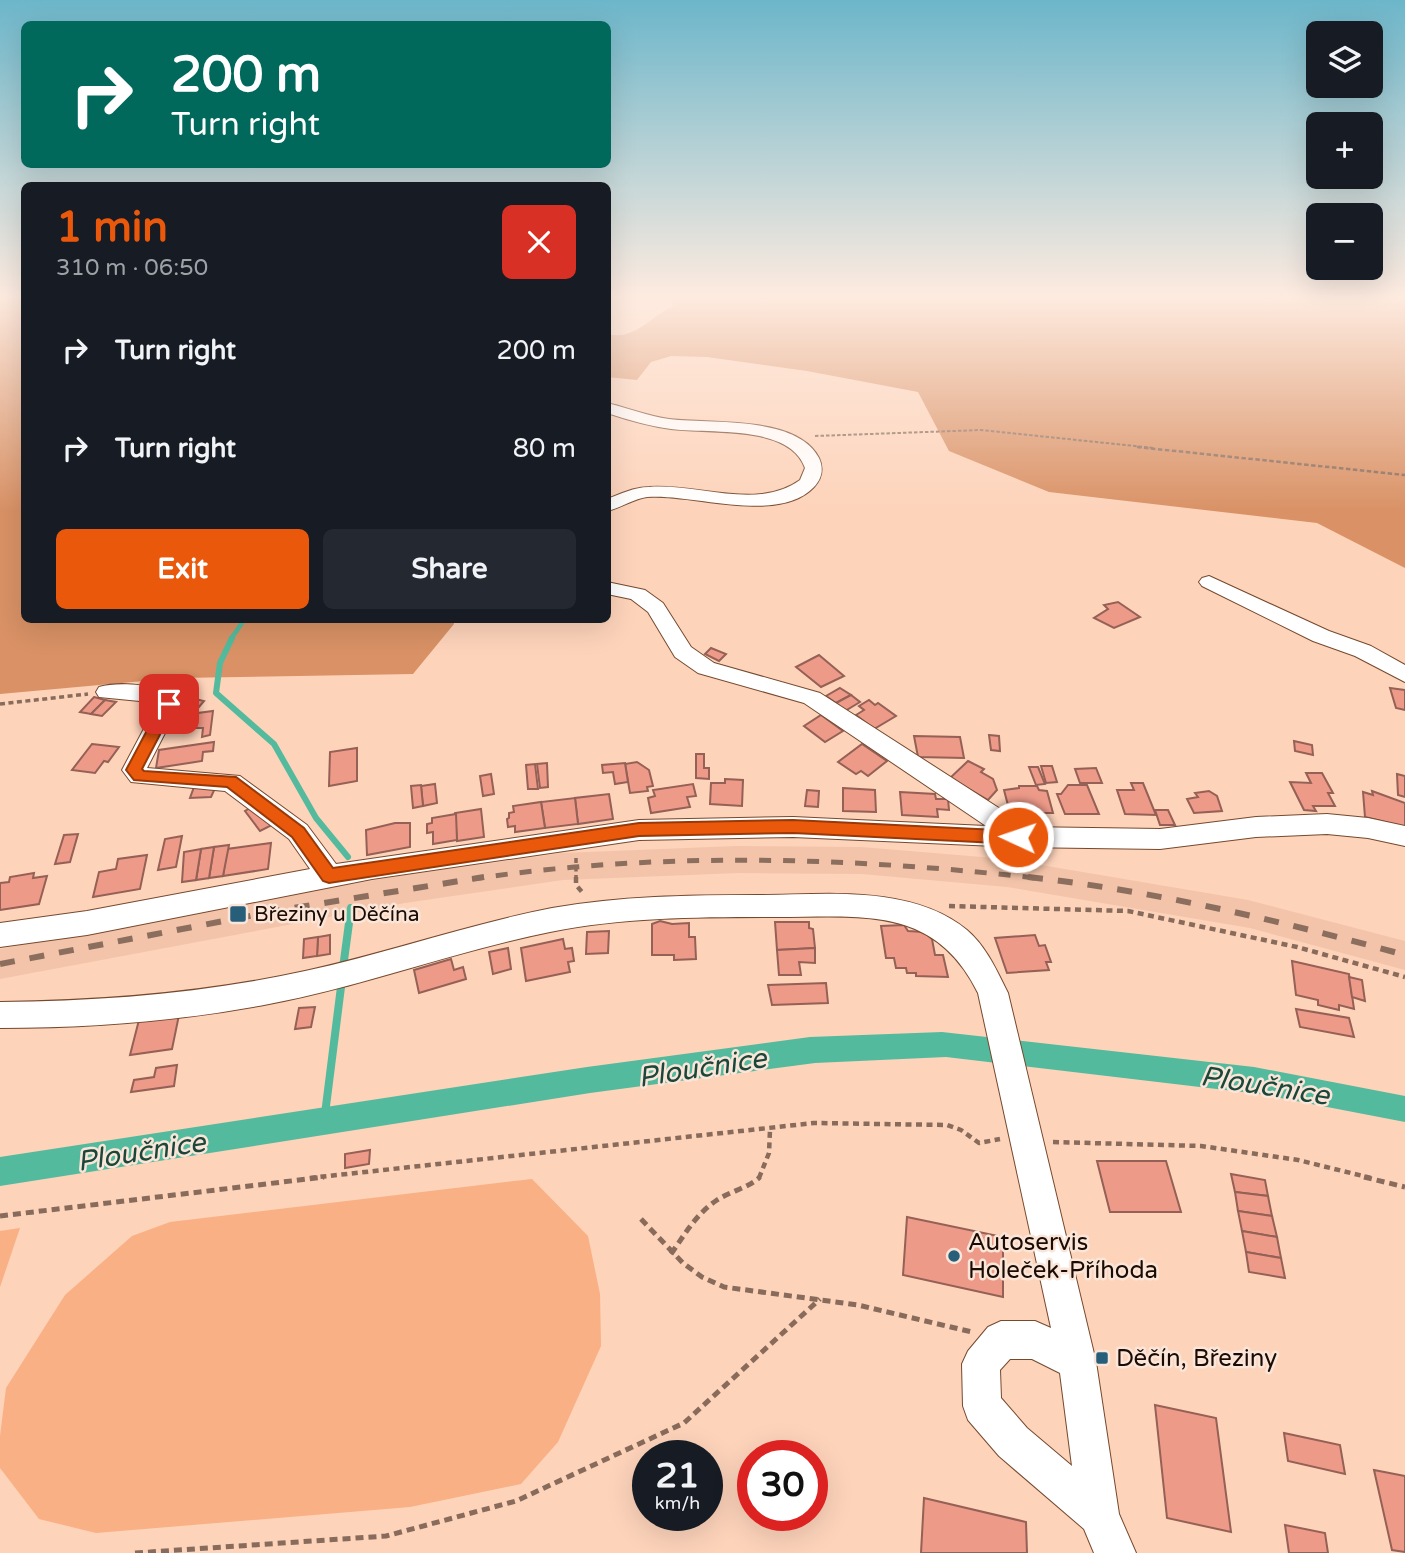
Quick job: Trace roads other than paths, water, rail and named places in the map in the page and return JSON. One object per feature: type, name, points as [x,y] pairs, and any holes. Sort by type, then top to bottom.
[{"type":"street","points":[[611,409],[667,424],[768,433],[788,439],[811,459],[813,475],[806,486],[788,495],[760,500],[671,491],[643,492],[611,504]]},
{"type":"street","points":[[1209,582],[1321,636],[1363,651],[1405,675]]},
{"type":"street","points":[[611,589],[638,594],[656,608],[683,652],[706,668],[812,698],[993,817],[1018,837]]},
{"type":"street","points":[[107,692],[156,695],[169,704],[134,770],[139,776],[231,782],[298,832],[329,876]]},
{"type":"street","points":[[0,935],[88,923],[329,876],[639,830],[793,827],[1018,837],[1160,839],[1256,827],[1327,824],[1368,828],[1405,836]]},
{"type":"street","points":[[0,1015],[103,1012],[197,1001],[329,978],[498,931],[610,911],[681,906],[871,907],[906,912],[934,922],[955,935],[985,970],[993,993],[1077,1362],[1099,1515],[1115,1553]]},
{"type":"street","points":[[1077,1362],[1035,1340],[1001,1340],[981,1364],[982,1406],[1013,1442],[1099,1515]]},
{"type":"water","name":"Ploučnice","points":[[942,1032],[1254,1067],[1405,1096],[1405,1122],[1259,1094],[946,1057],[815,1063],[590,1093],[0,1186],[0,1157],[587,1067],[810,1037]]},
{"type":"waterway","points":[[231,639],[242,623]]},
{"type":"waterway","points":[[232,638],[220,663],[216,693],[274,744],[316,818],[348,857]]},
{"type":"waterway","points":[[343,968],[351,908]]},
{"type":"waterway","points":[[325,1114],[342,979]]},
{"type":"railway","points":[[472,879],[614,864],[758,860],[901,866],[1044,879]]},
{"type":"railway","points":[[0,964],[281,910],[484,877]]},
{"type":"railway","points":[[1028,877],[1044,879]]},
{"type":"railway","points":[[1044,879],[1123,890],[1218,908],[1405,955]]},
{"type":"place","name":"Březiny u Děčína","points":[[238,914]]},
{"type":"place","name":"Autoservis Holeček-Příhoda","points":[[954,1256]]},
{"type":"place","name":"Děčín, Březiny","points":[[1102,1358]]}]
